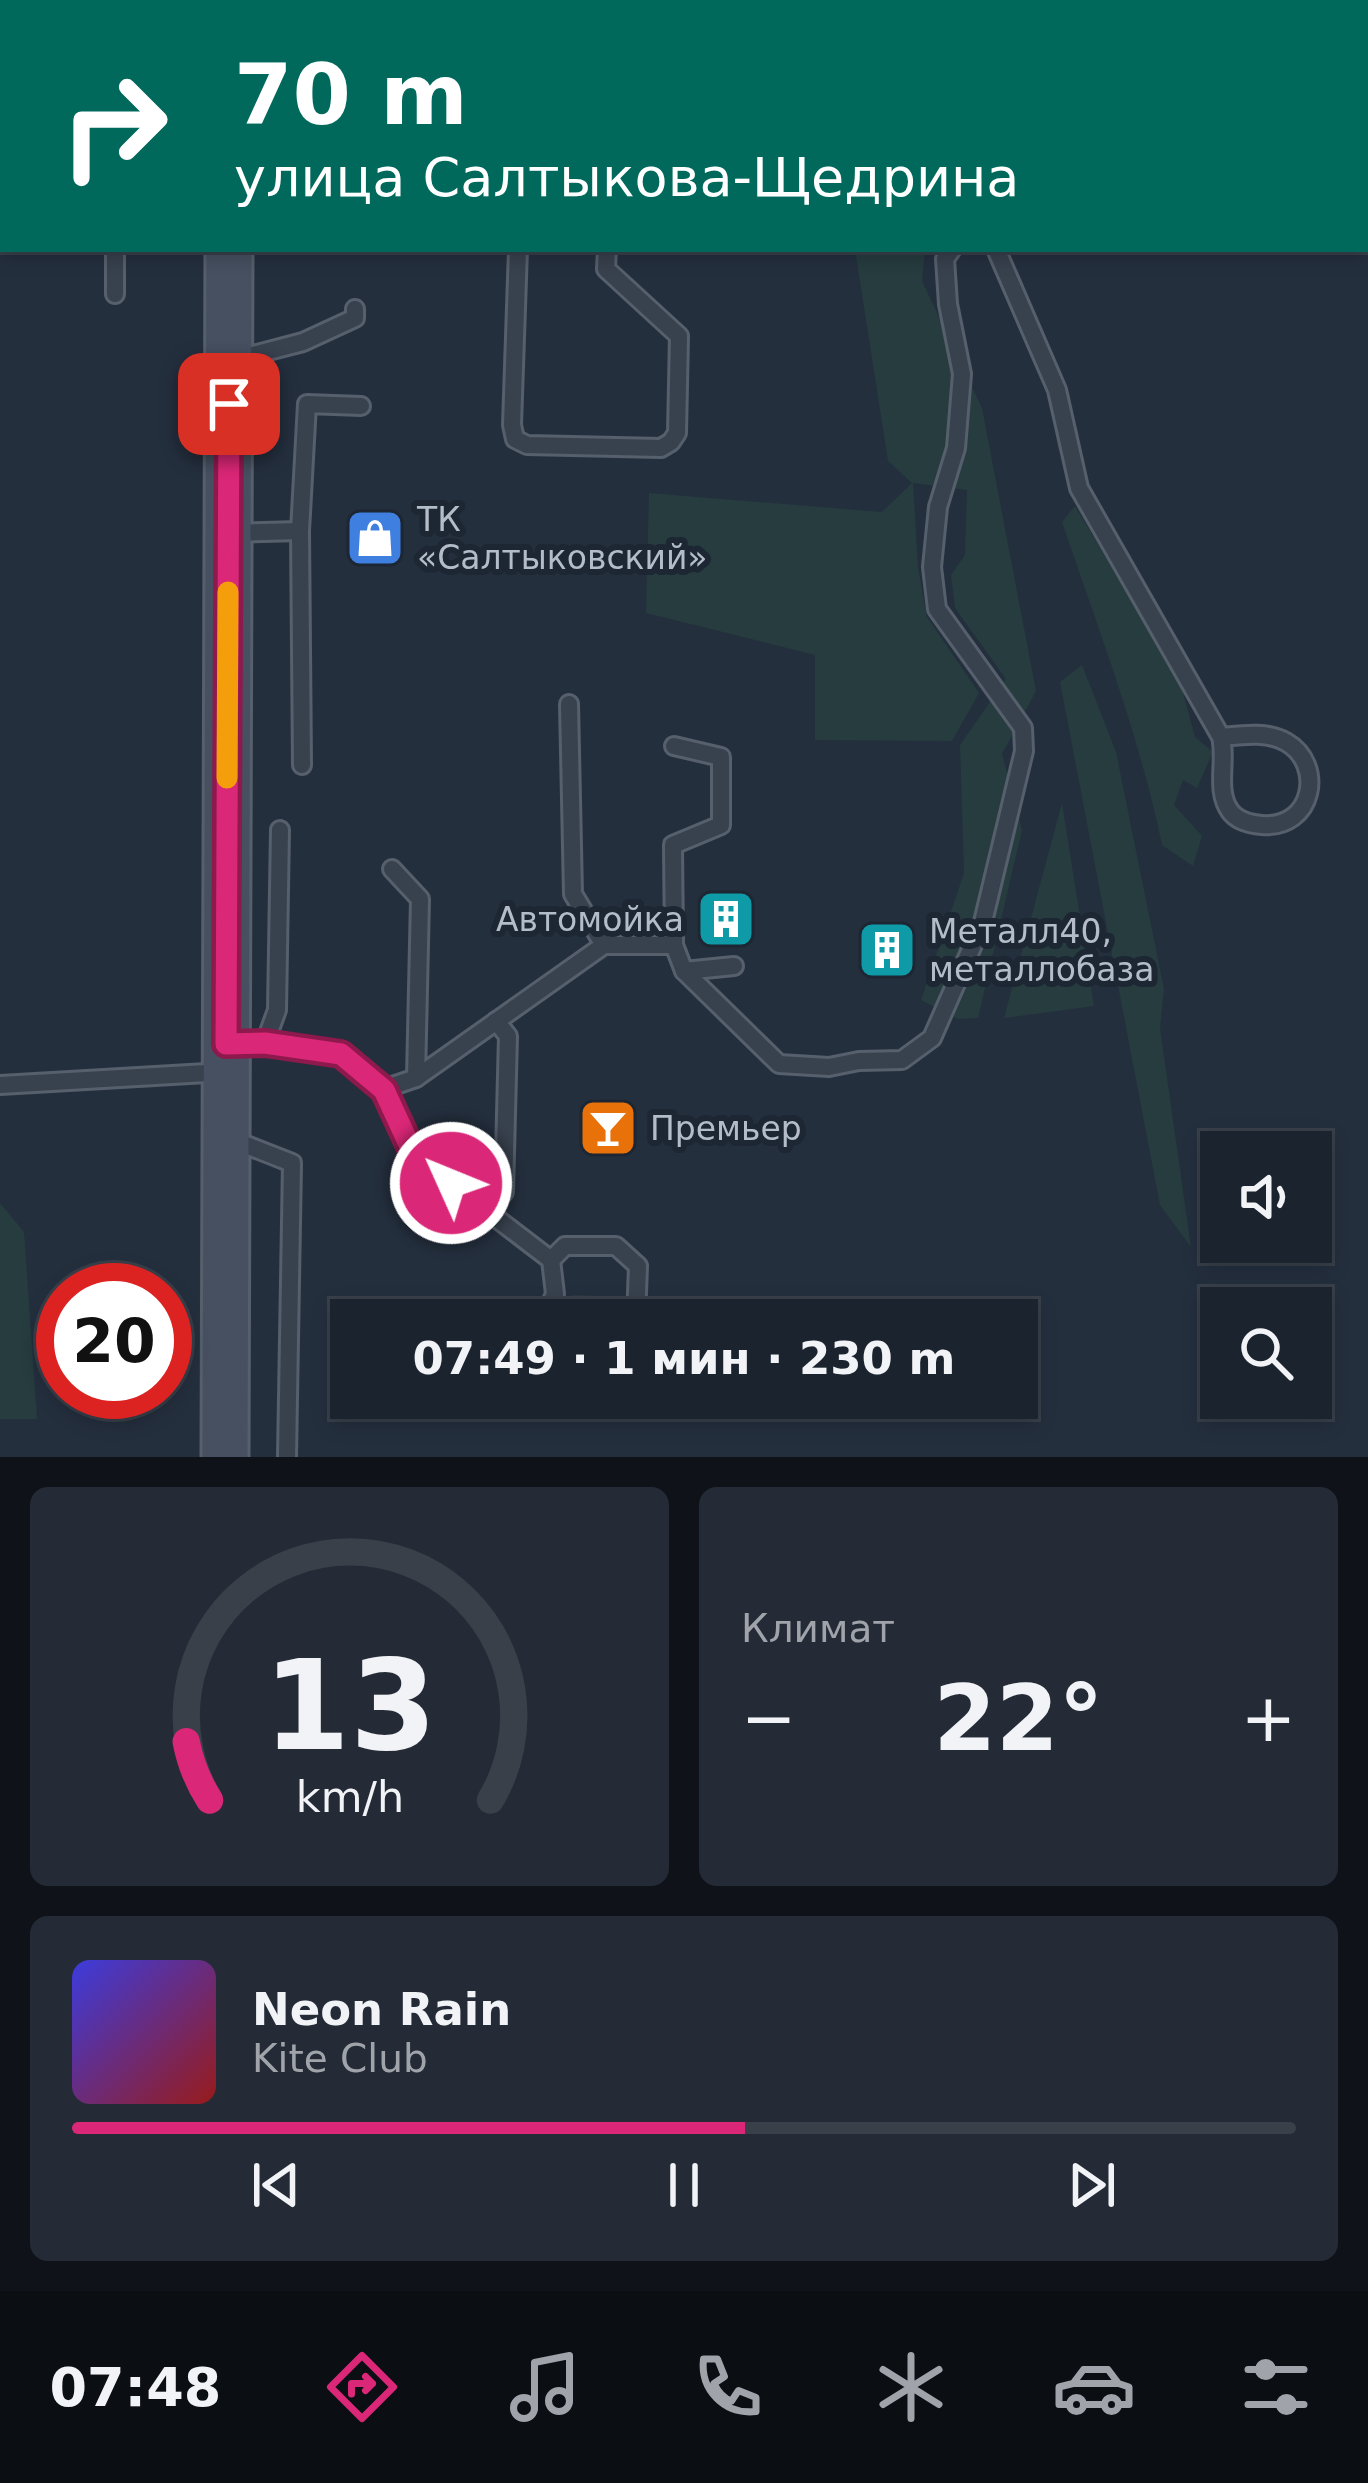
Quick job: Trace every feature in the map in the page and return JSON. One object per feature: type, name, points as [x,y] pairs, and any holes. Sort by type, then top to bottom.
[{"type":"main road","points":[[225,1457],[225,1136],[238,1053],[228,533],[230,252]]},
{"type":"lane","points":[[115,252],[115,294]]},
{"type":"lane","points":[[518,252],[515,439],[527,445],[661,448],[677,433],[679,336],[606,269],[607,252]]},
{"type":"lane","points":[[674,746],[722,757],[722,825],[673,845],[674,945],[684,970],[779,1064],[829,1067],[902,1060],[932,1038],[982,922],[1024,751],[1023,728],[938,609],[932,567],[938,507],[956,448],[962,374],[948,304],[945,259],[950,252]]},
{"type":"lane","points":[[997,252],[1057,390],[1079,488],[1221,737],[1223,797],[1232,814],[1247,824],[1289,822],[1303,808],[1309,789],[1309,773],[1299,752],[1283,740],[1256,734],[1221,737]]},
{"type":"lane","points":[[229,362],[303,341],[355,318],[355,309]]},
{"type":"lane","points":[[302,765],[300,531],[307,404],[362,406]]},
{"type":"lane","points":[[228,533],[300,531]]},
{"type":"lane","points":[[568,704],[574,894],[604,945]]},
{"type":"lane","points":[[238,1053],[278,1010],[280,830]]},
{"type":"lane","points":[[392,869],[420,899],[416,1078]]},
{"type":"lane","points":[[384,1090],[416,1078],[604,945],[674,945]]},
{"type":"lane","points":[[684,970],[734,967]]},
{"type":"lane","points":[[488,1211],[504,1192],[508,1036],[496,1021]]},
{"type":"lane","points":[[0,1084],[238,1053],[341,1054],[384,1090],[414,1155],[551,1260],[553,1299]]},
{"type":"lane","points":[[225,1136],[292,1163],[287,1457]]},
{"type":"lane","points":[[551,1260],[565,1246],[616,1246],[638,1266],[637,1299]]},
{"type":"green space","points":[[855,252],[925,252],[922,281],[982,408],[1036,691],[1002,754],[1022,830],[978,1018],[958,1019],[921,1000],[964,873],[960,745],[1006,679],[955,608],[951,575],[965,555],[967,490],[913,483],[918,567],[927,617],[979,693],[952,741],[815,740],[815,655],[646,613],[649,493],[882,512],[912,483],[888,461]]},
{"type":"green space","points":[[1075,506],[1180,682],[1195,737],[1213,752],[1197,788],[1183,780],[1174,805],[1202,836],[1193,866],[1162,845],[1130,722],[1062,522]]},
{"type":"green space","points":[[1082,665],[1116,752],[1164,989],[1160,1028],[1191,1247],[1160,1205],[1060,682]]},
{"type":"green space","points":[[1062,803],[1094,1006],[1004,1018]]},
{"type":"green space","points":[[0,1203],[24,1232],[36,1419],[0,1419]]},
{"type":"green space","points":[[572,1295],[609,1296],[609,1299],[572,1299]]},
{"type":"slow traffic","points":[[227,778],[228,592]]},
{"type":"place","name":"ТК «Салтыковский»","points":[[375,538]]},
{"type":"place","name":"Автомойка","points":[[726,919]]},
{"type":"place","name":"Металл40, металлобаза","points":[[887,950]]},
{"type":"place","name":"Премьер","points":[[608,1128]]},
{"type":"route","points":[[229,404],[226,1044],[265,1043],[341,1054],[384,1090],[414,1155],[451,1183]]}]
